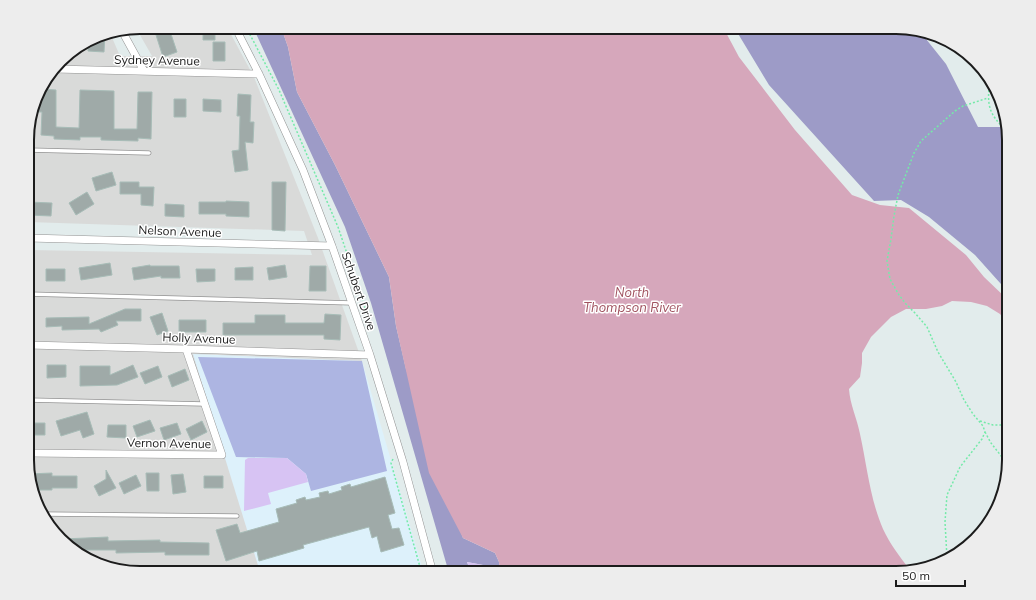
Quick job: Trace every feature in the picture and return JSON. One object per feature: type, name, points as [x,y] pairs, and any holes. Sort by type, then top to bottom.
[{"type":"street","name":"Schubert Drive","points":[[239,34],[304,171],[332,246],[370,355],[403,462],[431,566]]},
{"type":"street","points":[[124,35],[144,71]]},
{"type":"street","name":"Sydney Avenue","points":[[62,69],[259,74]]},
{"type":"street","name":"Nelson Avenue","points":[[34,238],[332,246]]},
{"type":"street","name":"Holly Avenue","points":[[34,345],[370,355]]},
{"type":"street","name":"Vernon Avenue","points":[[34,453],[222,455],[186,349]]},
{"type":"lane","points":[[34,150],[148,153]]},
{"type":"lane","points":[[34,294],[352,303]]},
{"type":"lane","points":[[34,400],[204,404]]},
{"type":"lane","points":[[49,514],[237,516]]},
{"type":"path","points":[[989,89],[988,98],[990,110],[1001,125]]},
{"type":"path","points":[[988,98],[963,106],[955,111],[921,141],[914,153],[898,195],[887,261],[890,279],[896,290],[906,304],[916,313],[927,327],[938,352],[956,382],[964,400],[973,414],[980,421],[991,443],[1002,457]]},
{"type":"path","points":[[980,421],[993,425],[1002,425]]},
{"type":"path","points":[[947,553],[944,522],[947,495],[960,467],[982,439],[985,432]]},
{"type":"path","points":[[395,456],[391,463],[420,566]]},
{"type":"shaded area","points":[[139,34],[231,34],[254,77],[318,238],[362,361],[198,357],[259,566],[140,566],[127,565],[100,558],[87,552],[70,540],[60,530],[48,513],[42,500],[35,473],[34,250],[312,255],[304,231],[34,222],[35,127],[42,100],[52,81],[70,60],[81,52],[93,45],[112,38],[120,56],[152,56]]},
{"type":"shaded area","points":[[256,34],[283,34],[288,47],[297,92],[335,165],[389,277],[396,326],[406,369],[463,538],[495,553],[499,566],[484,566],[467,562],[468,566],[447,566],[371,303],[345,227]]},
{"type":"shaded area","points":[[738,34],[896,34],[926,39],[946,64],[978,127],[1001,127],[1002,285],[975,255],[929,217],[901,200],[874,201],[769,85]]},
{"type":"shaded area","points":[[193,354],[362,361],[422,566],[258,566]]},
{"type":"shaded area","points":[[198,357],[362,361],[387,471],[311,491],[306,474],[287,458],[236,457]]},
{"type":"shaded area","points":[[248,458],[287,458],[306,474],[308,482],[268,493],[271,504],[244,511],[245,460]]},
{"type":"shaded area","points":[[467,562],[484,566],[468,566]]},
{"type":"water","name":"North Thompson River","points":[[283,34],[727,34],[739,57],[795,130],[852,195],[880,205],[909,208],[966,255],[984,277],[1002,294],[1002,316],[987,306],[971,302],[952,301],[942,306],[926,309],[906,309],[891,317],[871,337],[862,353],[860,377],[849,389],[859,428],[875,506],[883,529],[907,565],[499,566],[495,553],[463,538],[429,473],[396,326],[389,277],[335,165],[297,92],[288,47]]},
{"type":"building","points":[[171,34],[177,52],[163,57],[156,35]]},
{"type":"building","points":[[203,34],[215,34],[215,40],[203,40]]},
{"type":"building","points":[[105,41],[104,52],[88,51],[88,48]]},
{"type":"building","points":[[213,42],[225,42],[225,61],[213,61]]},
{"type":"building","points":[[47,89],[56,90],[56,127],[79,128],[80,90],[114,91],[114,129],[137,129],[138,92],[152,92],[151,139],[138,138],[138,141],[101,140],[101,137],[80,137],[80,140],[54,139],[54,136],[41,135],[42,112],[38,112]]},
{"type":"building","points":[[238,94],[251,95],[250,122],[254,122],[253,143],[245,142],[248,170],[235,172],[232,151],[239,150],[240,116],[237,116]]},
{"type":"building","points":[[174,99],[186,99],[186,117],[174,117]]},
{"type":"building","points":[[203,99],[221,100],[221,112],[203,111]]},
{"type":"building","points":[[112,172],[116,185],[96,191],[92,178]]},
{"type":"building","points":[[120,182],[139,182],[139,187],[154,187],[153,206],[141,205],[141,194],[120,194]]},
{"type":"building","points":[[272,182],[286,182],[285,231],[272,230]]},
{"type":"building","points":[[87,192],[94,204],[76,215],[69,203]]},
{"type":"building","points":[[34,202],[52,203],[51,216],[34,215]]},
{"type":"building","points":[[199,202],[249,202],[249,217],[226,216],[226,214],[199,214]]},
{"type":"building","points":[[165,204],[184,205],[184,217],[165,216]]},
{"type":"building","points":[[110,263],[112,275],[81,280],[79,268]]},
{"type":"building","points":[[150,265],[179,266],[180,278],[161,278],[161,276],[134,280],[132,268]]},
{"type":"building","points":[[285,265],[287,277],[269,280],[267,268]]},
{"type":"building","points":[[310,266],[326,266],[326,291],[309,291]]},
{"type":"building","points":[[253,267],[253,280],[235,280],[235,268]]},
{"type":"building","points":[[46,269],[65,269],[65,281],[46,281]]},
{"type":"building","points":[[196,269],[215,269],[215,281],[197,282]]},
{"type":"building","points":[[125,309],[141,309],[141,321],[116,321],[118,325],[101,332],[99,329],[62,330],[62,326],[46,327],[46,318],[89,317],[89,324]]},
{"type":"building","points":[[162,313],[168,331],[157,335],[150,317]]},
{"type":"building","points":[[325,314],[341,315],[340,340],[324,339],[324,335],[223,335],[223,323],[255,323],[255,315],[285,315],[285,323],[324,323]]},
{"type":"building","points":[[179,320],[206,320],[206,332],[179,332]]},
{"type":"building","points":[[47,365],[66,365],[66,377],[47,378]]},
{"type":"building","points":[[133,365],[138,377],[117,385],[80,386],[80,366],[110,366],[110,375]]},
{"type":"building","points":[[158,366],[162,377],[145,384],[140,373]]},
{"type":"building","points":[[185,369],[189,380],[172,387],[168,376]]},
{"type":"building","points":[[87,412],[94,434],[83,438],[80,430],[61,436],[56,421]]},
{"type":"building","points":[[150,420],[155,431],[137,437],[133,426]]},
{"type":"building","points":[[202,421],[207,432],[191,440],[186,429]]},
{"type":"building","points":[[34,423],[45,423],[45,435],[34,435]]},
{"type":"building","points":[[177,423],[181,434],[164,440],[160,428]]},
{"type":"building","points":[[108,425],[126,425],[126,438],[107,437]]},
{"type":"building","points":[[106,470],[116,488],[99,496],[94,486],[106,479]]},
{"type":"building","points":[[52,473],[52,476],[77,476],[77,488],[52,488],[52,490],[39,490],[35,474]]},
{"type":"building","points":[[146,473],[159,473],[159,491],[147,491]]},
{"type":"building","points":[[183,474],[186,492],[173,494],[171,475]]},
{"type":"building","points":[[136,475],[141,486],[124,494],[119,483]]},
{"type":"building","points":[[204,476],[223,476],[223,488],[204,488]]},
{"type":"building","points":[[385,477],[395,513],[388,515],[392,529],[399,528],[404,545],[381,552],[377,536],[372,538],[369,527],[303,545],[304,548],[259,561],[257,551],[226,561],[216,530],[237,524],[240,533],[279,522],[276,509],[297,503],[296,500],[305,497],[306,500],[320,497],[319,493],[328,491],[329,494],[342,490],[341,487],[350,484],[351,487]]},
{"type":"building","points":[[108,537],[108,541],[160,540],[160,542],[209,543],[209,555],[165,555],[165,552],[116,553],[116,550],[84,550],[69,539]]}]
